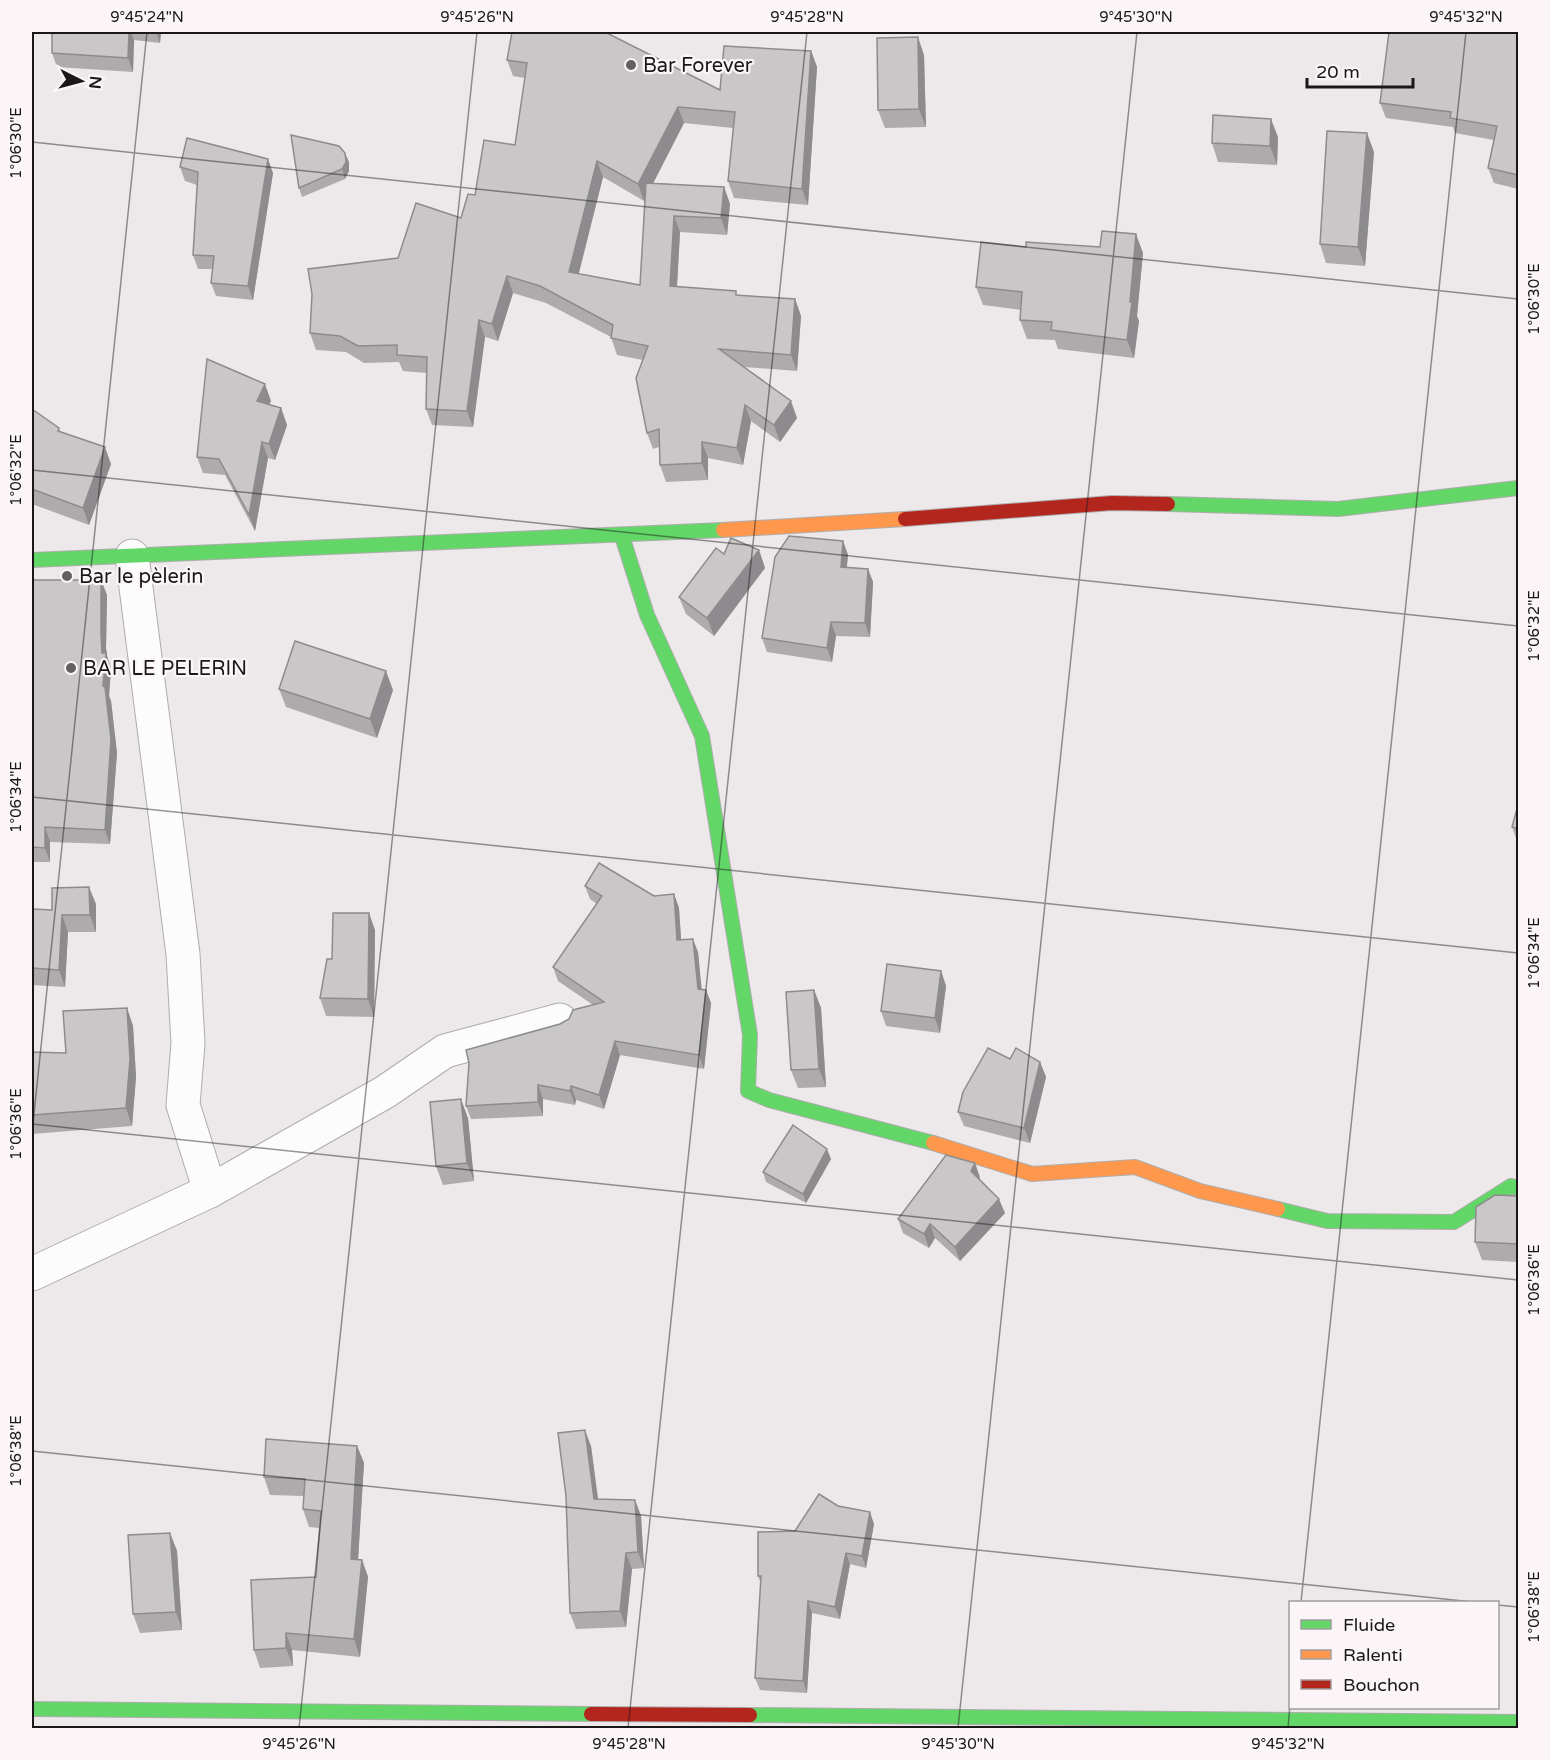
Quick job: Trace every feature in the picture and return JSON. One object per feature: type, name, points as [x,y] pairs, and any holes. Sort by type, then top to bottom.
[{"type":"street","points":[[32,560],[622,536],[923,518],[1112,503],[1338,509],[1518,488]]},
{"type":"street","points":[[622,536],[647,615],[702,736],[750,1035],[748,1091],[769,1100],[916,1138],[1032,1174],[1135,1167],[1200,1191],[1327,1221],[1454,1222],[1511,1186],[1518,1188]]},
{"type":"street","points":[[132,556],[183,954],[188,1043],[183,1105],[210,1191]]},
{"type":"street","points":[[32,1274],[210,1191],[385,1092],[445,1051],[560,1020]]},
{"type":"street","points":[[32,1709],[1518,1722]]},
{"type":"building","points":[[52,32],[129,32],[128,58],[52,53]]},
{"type":"building","points":[[512,32],[605,32],[720,90],[724,46],[811,51],[802,189],[728,181],[735,112],[678,107],[638,184],[597,161],[569,272],[640,285],[646,183],[724,187],[721,218],[674,216],[670,286],[736,291],[736,295],[795,299],[791,355],[719,349],[791,401],[774,425],[745,405],[737,448],[702,442],[702,463],[660,465],[659,429],[647,433],[636,378],[648,346],[611,338],[613,325],[540,286],[507,276],[492,324],[479,320],[467,411],[426,409],[427,357],[397,355],[397,345],[358,346],[340,336],[310,333],[312,294],[308,269],[398,258],[416,203],[461,218],[468,194],[475,195],[484,140],[515,145],[527,63],[507,60]]},
{"type":"building","points":[[1389,32],[1518,32],[1518,175],[1488,168],[1497,126],[1450,118],[1451,112],[1380,103]]},
{"type":"building","points":[[918,37],[919,109],[878,110],[877,38]]},
{"type":"building","points":[[1213,115],[1271,119],[1270,146],[1212,143]]},
{"type":"building","points":[[1327,131],[1367,133],[1358,247],[1320,244]]},
{"type":"building","points":[[291,135],[339,146],[345,153],[346,162],[342,169],[299,188]]},
{"type":"building","points":[[187,138],[268,159],[248,286],[211,283],[214,256],[193,255],[198,172],[180,167]]},
{"type":"building","points":[[1102,231],[1136,234],[1127,340],[1051,330],[1052,322],[1020,320],[1022,292],[976,287],[981,242],[1026,247],[1026,242],[1100,247]]},
{"type":"building","points":[[207,359],[265,384],[257,401],[281,408],[269,444],[262,442],[249,515],[219,459],[197,457]]},
{"type":"building","points":[[32,409],[59,428],[58,431],[105,447],[83,508],[32,489]]},
{"type":"building","points":[[789,536],[843,541],[841,567],[868,569],[865,623],[831,622],[827,648],[762,638],[775,557]]},
{"type":"building","points":[[731,538],[759,550],[707,618],[679,597],[716,548],[724,554]]},
{"type":"building","points":[[32,580],[101,580],[102,653],[106,653],[103,686],[105,687],[111,739],[105,830],[45,827],[45,848],[32,847]]},
{"type":"building","points":[[295,641],[386,671],[370,719],[279,689]]},
{"type":"building","points":[[1518,805],[1518,829],[1512,827]]},
{"type":"building","points":[[599,863],[654,896],[674,894],[677,940],[693,939],[698,989],[706,990],[699,1055],[615,1041],[599,1095],[571,1086],[570,1091],[538,1085],[538,1102],[466,1106],[469,1063],[466,1050],[560,1024],[569,1019],[573,1010],[604,1002],[553,967],[602,896],[585,886]]},
{"type":"building","points":[[89,887],[90,915],[62,915],[59,970],[32,968],[32,909],[52,910],[52,888]]},
{"type":"building","points":[[333,913],[369,913],[368,999],[320,998],[327,959],[332,959]]},
{"type":"building","points":[[887,964],[941,971],[935,1018],[881,1011]]},
{"type":"building","points":[[814,990],[819,1069],[791,1070],[786,992]]},
{"type":"building","points":[[127,1008],[130,1059],[126,1108],[32,1115],[32,1052],[66,1053],[63,1011]]},
{"type":"building","points":[[988,1048],[1010,1059],[1016,1048],[1040,1062],[1024,1128],[958,1112],[963,1092]]},
{"type":"building","points":[[461,1099],[467,1163],[436,1166],[430,1102]]},
{"type":"building","points":[[793,1125],[827,1149],[803,1194],[763,1172]]},
{"type":"building","points":[[946,1155],[975,1163],[971,1171],[999,1199],[955,1247],[930,1224],[924,1234],[898,1219]]},
{"type":"building","points":[[1495,1195],[1518,1196],[1518,1244],[1475,1242],[1476,1207]]},
{"type":"building","points":[[585,1430],[594,1499],[635,1500],[638,1552],[626,1553],[620,1611],[570,1613],[566,1496],[558,1433]]},
{"type":"building","points":[[266,1439],[357,1446],[351,1559],[362,1560],[354,1639],[286,1633],[286,1648],[254,1650],[251,1580],[316,1577],[321,1511],[303,1509],[305,1479],[264,1477]]},
{"type":"building","points":[[819,1494],[838,1506],[870,1512],[862,1556],[846,1553],[835,1607],[808,1601],[803,1681],[755,1678],[761,1576],[758,1576],[758,1532],[795,1531]]},
{"type":"building","points":[[170,1533],[176,1612],[133,1614],[128,1535]]},
{"type":"traffic: fast","points":[[1168,504],[1338,509],[1518,488]]},
{"type":"traffic: fast","points":[[32,560],[723,530]]},
{"type":"traffic: fast","points":[[622,536],[647,615],[702,736],[750,1035],[748,1091],[769,1100],[933,1143]]},
{"type":"traffic: fast","points":[[1278,1209],[1327,1221],[1454,1222],[1511,1186],[1518,1188]]},
{"type":"traffic: fast","points":[[32,1709],[591,1714]]},
{"type":"traffic: fast","points":[[750,1715],[1518,1722]]},
{"type":"traffic: slow","points":[[723,530],[905,519]]},
{"type":"traffic: slow","points":[[933,1143],[1032,1174],[1135,1167],[1200,1191],[1278,1209]]},
{"type":"traffic: jam","points":[[905,519],[1112,503],[1168,504]]},
{"type":"traffic: jam","points":[[591,1714],[750,1715]]},
{"type":"place","name":"Bar Forever","points":[[631,65]]},
{"type":"place","name":"Bar le pèlerin","points":[[67,576]]},
{"type":"place","name":"BAR LE PELERIN","points":[[71,668]]}]
